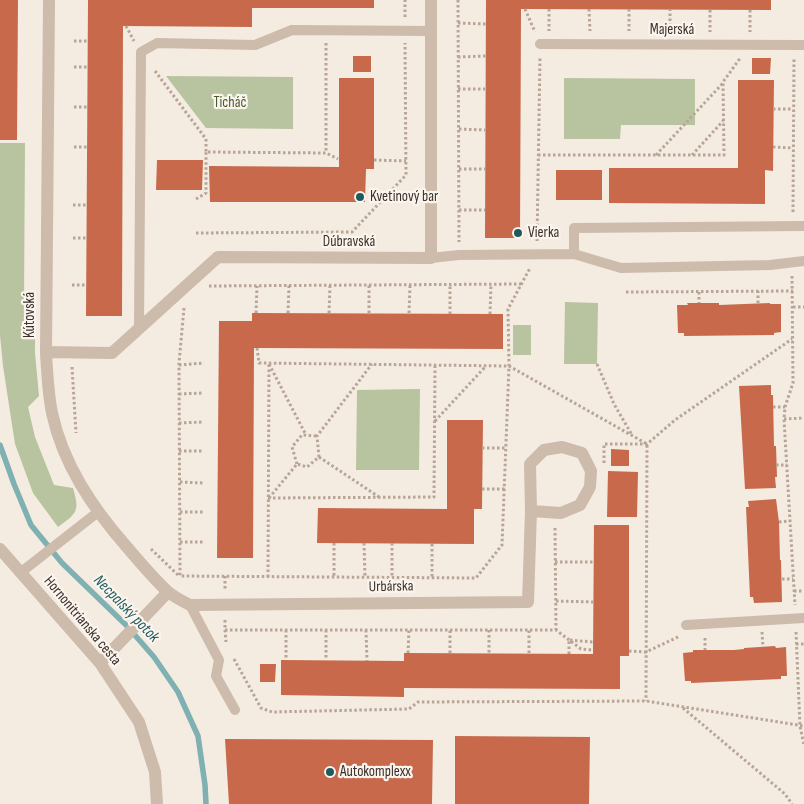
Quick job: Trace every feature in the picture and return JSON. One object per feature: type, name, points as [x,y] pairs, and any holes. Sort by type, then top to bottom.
[{"type":"street","name":"Kútovská","points":[[49,0],[46,352],[47,383],[52,414],[71,467],[98,512],[145,568],[168,592]]},
{"type":"street","points":[[431,0],[431,258]]},
{"type":"street","name":"Dúbravská","points":[[46,352],[112,353],[218,257],[431,258]]},
{"type":"street","name":"Urbárska","points":[[190,605],[528,602],[531,511],[530,464],[544,450],[562,447],[582,453],[591,471],[590,487],[580,505],[561,513],[531,511]]},
{"type":"street","name":"Hornonitrianska cesta","points":[[0,549],[100,663],[139,722],[155,772],[157,804]]},
{"type":"street","points":[[100,663],[168,592],[190,605]]},
{"type":"lane","points":[[139,328],[140,52],[157,43],[255,45],[292,30],[431,31]]},
{"type":"lane","name":"Majerská","points":[[540,44],[799,45]]},
{"type":"lane","points":[[574,254],[574,228],[804,226]]},
{"type":"lane","points":[[431,258],[459,255],[574,254],[620,268],[770,265],[804,261]]},
{"type":"lane","points":[[20,573],[98,512]]},
{"type":"lane","points":[[190,605],[218,660],[216,676],[234,710]]},
{"type":"lane","points":[[684,630],[800,618]]},
{"type":"path","points":[[196,233],[352,232],[406,175],[406,0]]},
{"type":"path","points":[[458,0],[459,255]]},
{"type":"path","points":[[146,544],[180,576],[432,578],[476,578],[502,545],[509,366],[508,309],[537,254],[540,44],[525,9]]},
{"type":"path","points":[[549,9],[549,23]]},
{"type":"path","points":[[589,9],[590,23]]},
{"type":"path","points":[[629,9],[629,23]]},
{"type":"path","points":[[670,10],[670,23]]},
{"type":"path","points":[[710,10],[710,24]]},
{"type":"path","points":[[750,10],[750,24]]},
{"type":"path","points":[[458,23],[486,24]]},
{"type":"path","points":[[126,26],[140,52],[206,139],[206,193],[196,199]]},
{"type":"path","points":[[326,30],[326,153]]},
{"type":"path","points":[[74,42],[87,41]]},
{"type":"path","points":[[656,155],[723,82],[751,45]]},
{"type":"path","points":[[793,226],[794,109],[799,45]]},
{"type":"path","points":[[458,57],[486,56]]},
{"type":"path","points":[[74,67],[87,67]]},
{"type":"path","points":[[538,155],[724,155],[723,82]]},
{"type":"path","points":[[458,89],[486,89]]},
{"type":"path","points":[[74,106],[87,106]]},
{"type":"path","points":[[774,109],[794,109]]},
{"type":"path","points":[[692,155],[724,121]]},
{"type":"path","points":[[458,129],[486,130]]},
{"type":"path","points":[[74,147],[87,147]]},
{"type":"path","points":[[773,147],[793,148]]},
{"type":"path","points":[[206,152],[326,153],[338,159]]},
{"type":"path","points":[[374,160],[406,161]]},
{"type":"path","points":[[458,169],[485,169]]},
{"type":"path","points":[[73,205],[87,205]]},
{"type":"path","points":[[458,210],[485,210]]},
{"type":"path","points":[[73,238],[87,238]]},
{"type":"path","points":[[792,262],[793,384],[785,407],[784,419],[793,579],[800,618],[796,644],[804,745]]},
{"type":"path","points":[[490,314],[491,284]]},
{"type":"path","points":[[180,576],[179,365],[186,286],[521,284]]},
{"type":"path","points":[[72,285],[87,285]]},
{"type":"path","points":[[288,313],[289,285]]},
{"type":"path","points":[[329,313],[330,285]]},
{"type":"path","points":[[369,285],[369,313]]},
{"type":"path","points":[[409,314],[410,285]]},
{"type":"path","points":[[450,285],[450,314]]},
{"type":"path","points":[[256,286],[256,313]]},
{"type":"path","points":[[758,291],[758,303]]},
{"type":"path","points":[[626,292],[793,291]]},
{"type":"path","points":[[699,292],[699,303]]},
{"type":"path","points":[[793,307],[804,307]]},
{"type":"path","points":[[604,470],[604,444],[647,444],[690,409],[793,338]]},
{"type":"path","points":[[257,348],[260,363]]},
{"type":"path","points":[[72,352],[74,428],[76,435]]},
{"type":"path","points":[[268,577],[269,363],[306,435]]},
{"type":"path","points":[[179,365],[204,364]]},
{"type":"path","points":[[319,456],[318,436],[372,364]]},
{"type":"path","points":[[597,364],[614,404],[632,436]]},
{"type":"path","points":[[268,498],[434,497],[435,365]]},
{"type":"path","points":[[435,421],[486,366]]},
{"type":"path","points":[[180,394],[204,393]]},
{"type":"path","points":[[773,407],[785,407]]},
{"type":"path","points":[[784,419],[804,418]]},
{"type":"path","points":[[179,423],[203,422]]},
{"type":"path","points":[[297,464],[292,447],[302,435],[318,436]]},
{"type":"path","points":[[482,448],[506,448]]},
{"type":"path","points":[[179,451],[204,451]]},
{"type":"path","points":[[319,456],[380,498]]},
{"type":"path","points":[[297,464],[307,467],[319,456]]},
{"type":"path","points":[[268,498],[297,464]]},
{"type":"path","points":[[776,465],[787,465]]},
{"type":"path","points":[[180,482],[203,483]]},
{"type":"path","points":[[482,488],[505,489]]},
{"type":"path","points":[[180,512],[204,512]]},
{"type":"path","points":[[779,522],[790,521]]},
{"type":"path","points":[[555,524],[556,630]]},
{"type":"path","points":[[180,542],[205,542]]},
{"type":"path","points":[[334,543],[334,577]]},
{"type":"path","points":[[364,543],[364,577]]},
{"type":"path","points":[[392,544],[392,577]]},
{"type":"path","points":[[432,544],[432,578]]},
{"type":"path","points":[[556,562],[594,562]]},
{"type":"path","points":[[782,579],[793,579]]},
{"type":"path","points":[[794,591],[804,591]]},
{"type":"path","points":[[556,602],[594,602]]},
{"type":"path","points":[[225,605],[226,644]]},
{"type":"path","points":[[225,630],[556,630],[581,649],[593,650]]},
{"type":"path","points":[[286,630],[286,660]]},
{"type":"path","points":[[326,630],[326,660]]},
{"type":"path","points":[[366,630],[367,661]]},
{"type":"path","points":[[408,653],[409,630]]},
{"type":"path","points":[[450,630],[450,653]]},
{"type":"path","points":[[489,630],[489,653]]},
{"type":"path","points":[[529,630],[529,653]]},
{"type":"path","points":[[629,651],[646,652],[674,638],[684,630]]},
{"type":"path","points":[[762,632],[763,647]]},
{"type":"path","points":[[704,634],[705,650]]},
{"type":"path","points":[[569,640],[593,642]]},
{"type":"path","points":[[569,640],[569,654]]},
{"type":"path","points":[[796,644],[804,644]]},
{"type":"path","points":[[230,652],[261,708],[272,712],[408,709],[418,702],[646,701],[802,726]]},
{"type":"path","points":[[683,707],[785,794],[792,804]]},
{"type":"green space","name":"Ticháč","points":[[166,76],[293,77],[293,129],[206,128]]},
{"type":"green space","points":[[564,78],[695,79],[695,125],[621,125],[620,139],[564,139]]},
{"type":"green space","points":[[0,143],[25,143],[24,304],[35,305],[35,353],[39,396],[28,407],[35,437],[54,485],[73,488],[76,502],[73,515],[58,527],[33,493],[15,444],[3,366],[0,335]]},
{"type":"green space","points":[[565,302],[598,303],[597,364],[564,364]]},
{"type":"green space","points":[[513,325],[531,325],[531,355],[513,355]]},
{"type":"green space","points":[[420,389],[419,470],[356,470],[357,390]]},
{"type":"building","points":[[0,0],[18,0],[17,140],[0,140]]},
{"type":"building","points":[[88,0],[374,0],[374,8],[252,8],[252,27],[123,26],[122,316],[86,316]]},
{"type":"building","points":[[486,0],[771,0],[771,10],[521,9],[520,238],[485,238]]},
{"type":"building","points":[[353,56],[371,56],[371,72],[353,72]]},
{"type":"building","points":[[752,58],[771,58],[770,74],[752,74]]},
{"type":"building","points":[[339,78],[374,78],[374,169],[366,169],[365,202],[210,202],[209,166],[339,167]]},
{"type":"building","points":[[738,80],[774,80],[773,171],[765,170],[765,204],[609,203],[609,168],[738,168]]},
{"type":"building","points":[[157,160],[203,160],[202,190],[156,190]]},
{"type":"building","points":[[556,170],[602,170],[602,200],[556,200]]},
{"type":"building","points":[[687,303],[719,303],[719,305],[781,304],[781,332],[774,333],[774,335],[684,336],[684,333],[678,333],[677,305],[688,305]]},
{"type":"building","points":[[252,313],[503,314],[503,349],[254,348],[253,558],[217,558],[219,321],[252,321]]},
{"type":"building","points":[[771,385],[771,395],[773,395],[774,446],[776,446],[776,488],[745,489],[739,386]]},
{"type":"building","points":[[447,420],[483,420],[482,509],[474,509],[474,544],[317,543],[318,508],[447,509]]},
{"type":"building","points":[[611,449],[629,450],[629,466],[611,466]]},
{"type":"building","points":[[608,471],[638,472],[637,517],[607,517]]},
{"type":"building","points":[[776,499],[779,522],[782,602],[754,603],[753,597],[750,597],[746,507],[749,507],[748,501]]},
{"type":"building","points":[[594,525],[629,525],[629,656],[620,656],[620,689],[404,688],[404,697],[281,695],[281,660],[404,661],[404,653],[593,654]]},
{"type":"building","points":[[775,646],[776,648],[786,647],[787,676],[781,676],[781,679],[691,683],[691,681],[685,681],[683,653],[693,652],[693,650],[734,650]]},
{"type":"building","points":[[260,664],[276,664],[275,682],[260,682]]},
{"type":"building","points":[[455,736],[590,737],[589,804],[455,804]]},
{"type":"building","name":"Autokomplexx","points":[[225,739],[433,740],[432,804],[229,804]]},
{"type":"waterway","name":"Necpalský potok","points":[[0,445],[31,525],[62,563],[126,625],[154,657],[178,692],[198,736],[206,804]]},
{"type":"place","name":"Kvetinový bar","points":[[360,197]]},
{"type":"place","name":"Vierka","points":[[518,233]]},
{"type":"place","name":"Autokomplexx","points":[[330,772]]}]
